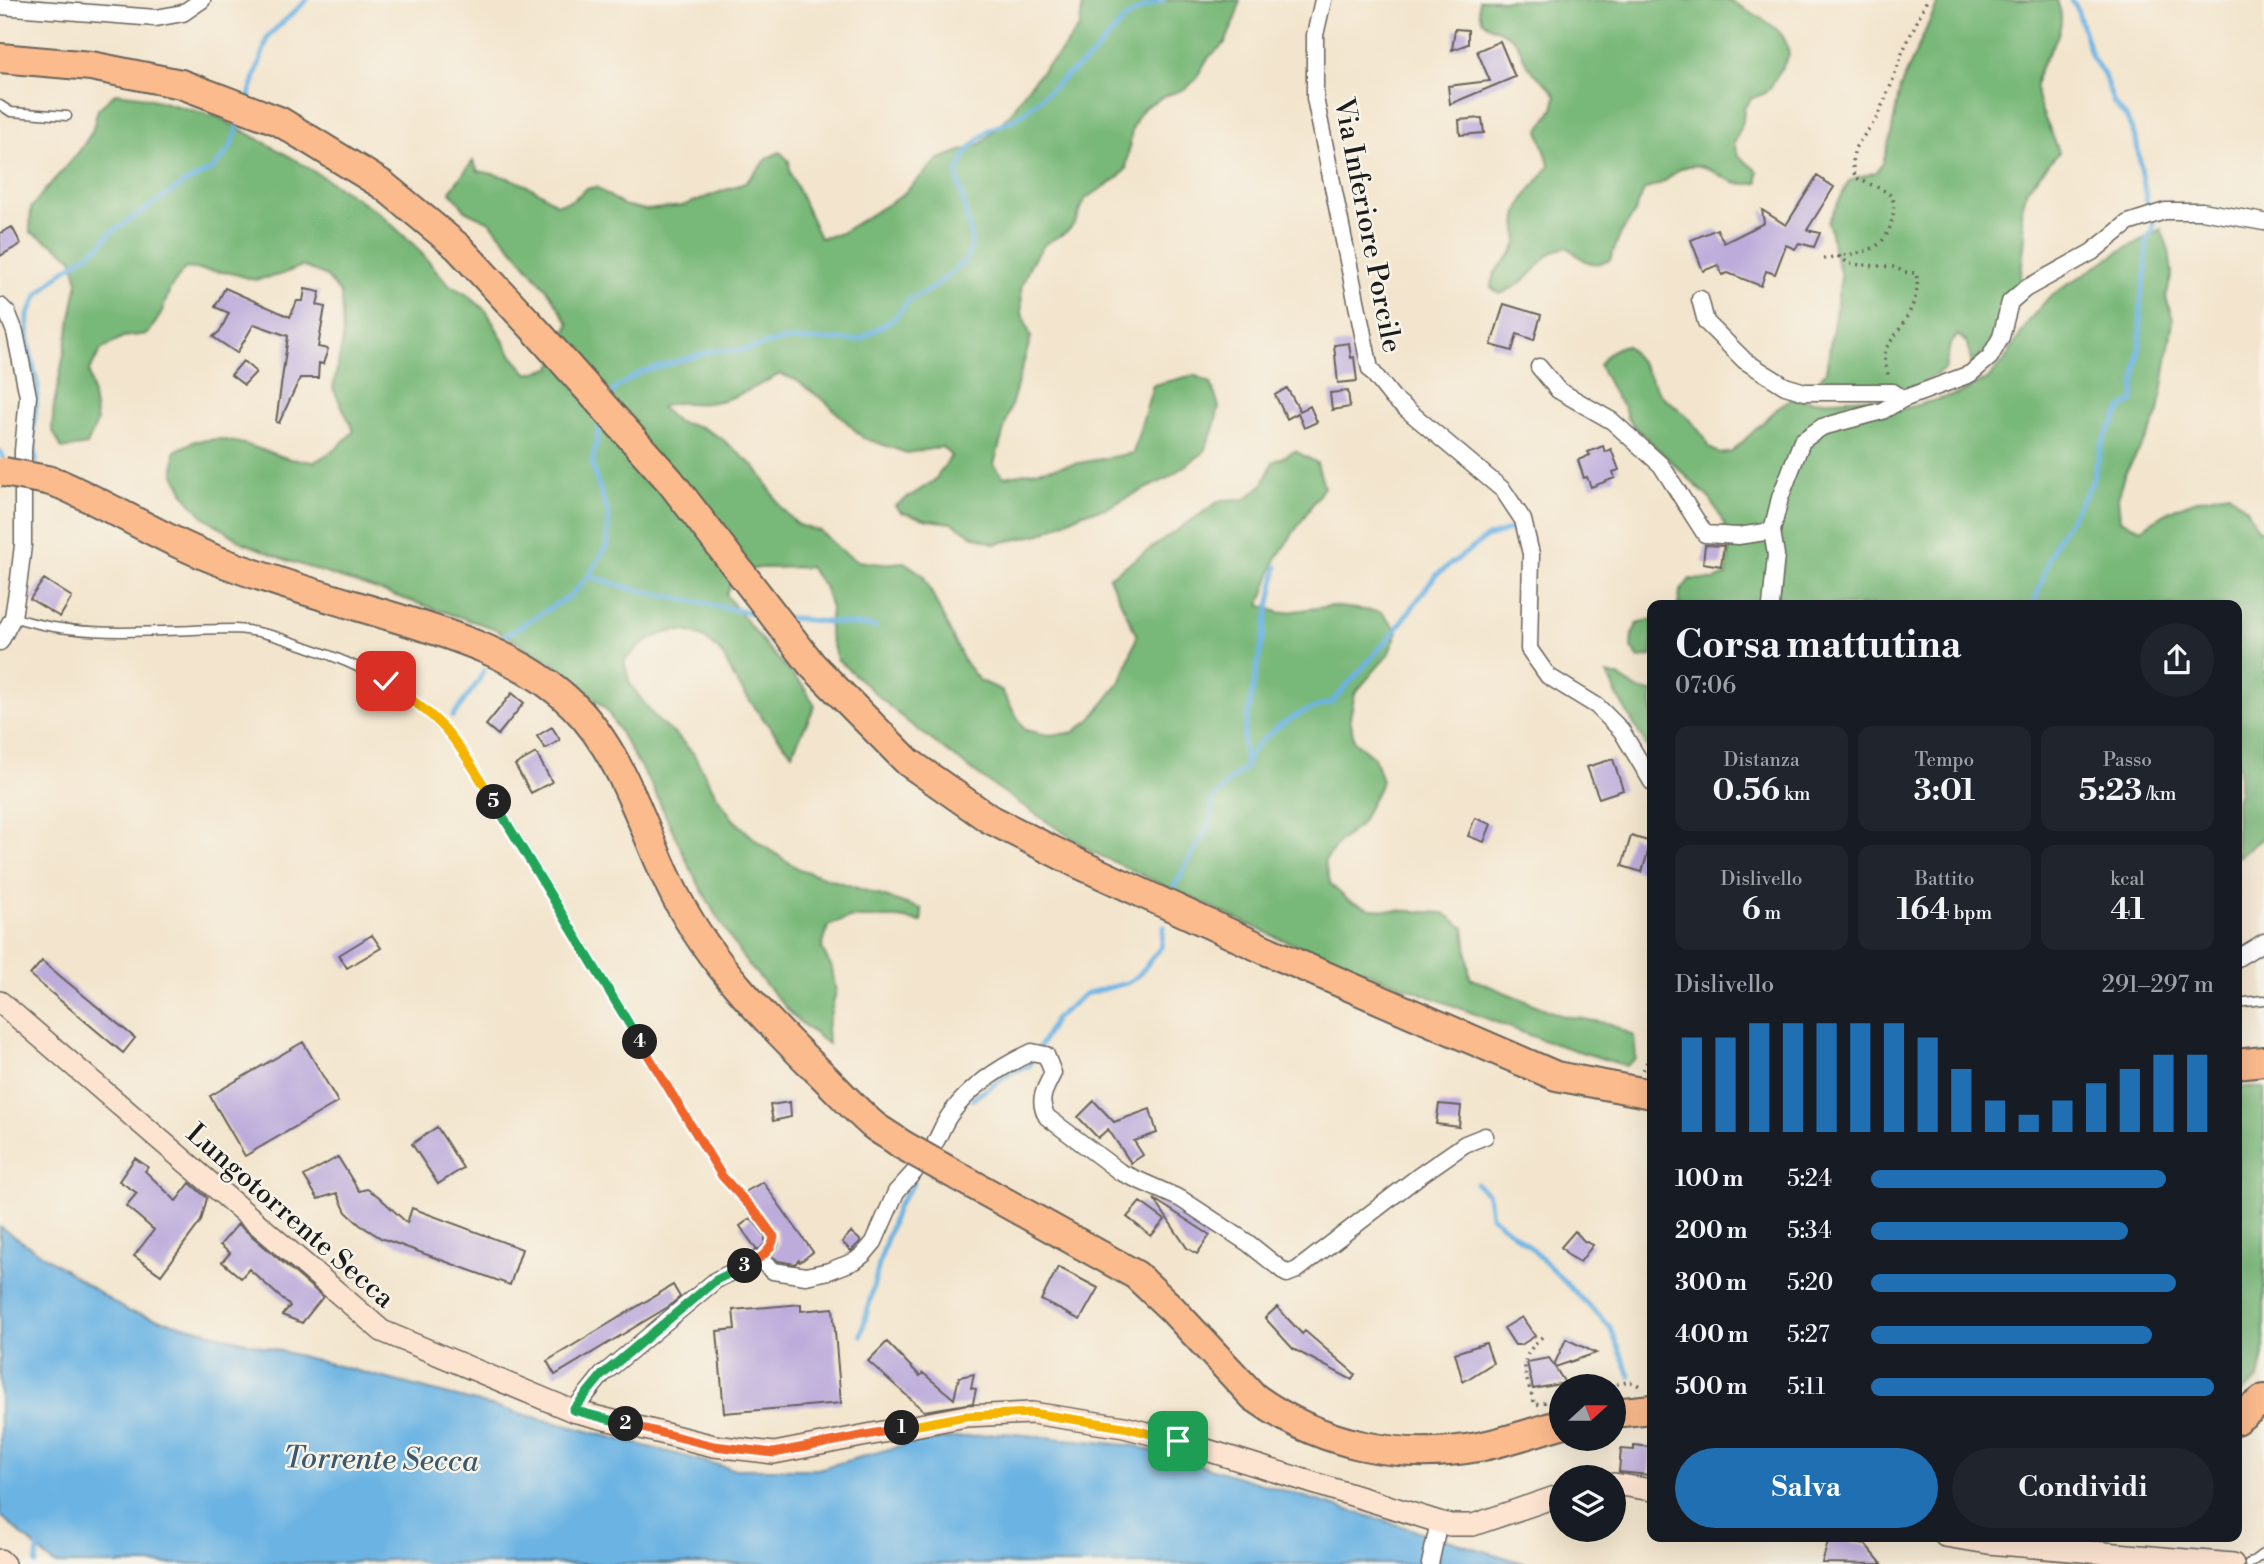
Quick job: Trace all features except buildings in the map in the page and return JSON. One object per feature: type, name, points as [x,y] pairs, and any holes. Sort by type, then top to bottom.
[{"type":"highway","points":[[0,58],[91,66],[181,84],[279,121],[383,185],[458,247],[539,334],[670,481],[812,665],[908,762],[988,818],[1077,863],[1270,953],[1556,1076],[1647,1083]]},
{"type":"highway","points":[[2,472],[60,484],[208,557],[259,576],[468,642],[524,668],[555,688],[583,716],[609,752],[676,898],[704,943],[744,994],[834,1086],[873,1125],[901,1144],[1136,1275],[1254,1397],[1269,1408],[1337,1440],[1375,1450],[1418,1453],[1478,1447],[1549,1427]]},
{"type":"highway","points":[[2242,1063],[2264,1061]]},
{"type":"highway","points":[[2242,1416],[2264,1399]]},
{"type":"highway","points":[[1626,1409],[1647,1403]]},
{"type":"main road","name":"Lungotorrente Secca","points":[[0,1002],[382,1331],[573,1410],[714,1446],[774,1453],[966,1416],[1032,1413],[1124,1427],[1167,1438],[1437,1532],[1473,1525],[1549,1499]]},
{"type":"main road","points":[[1626,1486],[1647,1489]]},
{"type":"main road","points":[[1978,1542],[2232,1564]]},
{"type":"main road","points":[[0,1560],[4,1564]]},
{"type":"street","points":[[0,6],[156,18],[183,13],[202,0]]},
{"type":"street","name":"Via Inferiore Porcile","points":[[1323,0],[1315,35],[1315,98],[1370,369],[1393,398],[1503,490],[1523,520],[1531,554],[1529,649],[1548,676],[1597,706],[1621,730],[1647,769]]},
{"type":"street","points":[[1700,299],[1706,322],[1745,361],[1785,386],[1805,392],[1898,396],[1970,374],[1990,357],[2001,337],[2010,302],[2025,289],[2092,252],[2128,223],[2165,211],[2202,211],[2264,222]]},
{"type":"street","points":[[0,306],[8,314],[15,332],[28,396],[23,451],[23,545],[5,629]]},
{"type":"street","points":[[1539,367],[1558,390],[1612,421],[1661,465],[1705,534],[1738,536],[1772,531]]},
{"type":"street","points":[[1772,600],[1776,555],[1772,531],[1780,498],[1802,441],[1822,427],[1882,411],[1898,396]]},
{"type":"street","points":[[2242,955],[2264,942]]},
{"type":"street","points":[[936,1141],[950,1114],[976,1087],[1004,1067],[1032,1052],[1046,1055],[1053,1073],[1041,1098],[1047,1117],[1120,1172],[1181,1199],[1248,1243],[1287,1274],[1297,1270],[1419,1176],[1465,1144],[1485,1136]]},
{"type":"street","points":[[573,1410],[602,1375],[716,1280],[758,1259],[773,1271],[806,1276],[855,1261],[874,1242],[896,1192],[915,1171]]},
{"type":"street","points":[[1430,1564],[1437,1532]]},
{"type":"lane","points":[[0,105],[11,113],[67,116]]},
{"type":"lane","points":[[5,629],[39,626],[151,633],[238,629],[275,635],[349,662],[386,681],[421,707],[444,729],[481,779],[722,1176],[774,1237],[773,1245],[758,1259]]},
{"type":"lane","points":[[2242,1002],[2264,1000]]},
{"type":"lane","points":[[2249,1564],[2264,1553]]},
{"type":"path","points":[[1823,259],[1878,247],[1889,233],[1894,202],[1891,195],[1855,177],[1852,162],[1855,148],[1876,119],[1902,52],[1927,0]]},
{"type":"path","points":[[1839,256],[1849,264],[1892,267],[1916,273],[1919,285],[1915,299],[1901,327],[1885,350],[1885,365],[1898,396]]},
{"type":"path","points":[[1542,1337],[1532,1346],[1524,1366],[1535,1405],[1549,1401]]},
{"type":"path","points":[[1626,1382],[1639,1384],[1647,1397]]},
{"type":"green space","points":[[1083,0],[1240,0],[1236,18],[1225,43],[1208,58],[1195,80],[1187,88],[1144,108],[1137,118],[1132,129],[1126,169],[1118,178],[1085,199],[1076,221],[1068,231],[1045,244],[1031,263],[1021,288],[1022,313],[1031,337],[994,464],[1004,477],[1133,453],[1153,385],[1194,375],[1211,383],[1219,407],[1213,431],[1203,453],[1168,478],[1106,508],[1083,513],[1041,534],[995,544],[952,523],[928,520],[901,512],[895,506],[935,480],[951,456],[943,447],[907,453],[863,438],[827,403],[796,380],[780,374],[727,399],[708,403],[672,403],[660,407],[677,422],[701,427],[721,438],[757,469],[782,509],[798,525],[820,531],[857,561],[881,564],[904,562],[923,575],[964,661],[979,680],[1001,690],[1025,730],[1048,735],[1072,733],[1091,719],[1121,681],[1137,636],[1109,577],[1221,500],[1246,499],[1263,484],[1273,462],[1295,451],[1317,463],[1324,487],[1276,559],[1260,605],[1280,613],[1331,606],[1381,612],[1398,631],[1388,655],[1355,693],[1350,717],[1354,741],[1374,757],[1382,781],[1360,825],[1340,841],[1324,862],[1331,885],[1349,901],[1371,909],[1444,913],[1464,928],[1470,978],[1560,1015],[1611,1024],[1634,1036],[1636,1058],[1626,1066],[1542,1040],[1276,937],[1092,852],[981,777],[905,720],[837,659],[829,633],[831,608],[824,586],[809,567],[759,568],[736,572],[726,595],[768,648],[804,687],[815,706],[792,753],[749,700],[720,652],[696,634],[684,631],[659,635],[624,661],[630,684],[644,703],[658,721],[693,753],[733,819],[759,843],[799,869],[922,909],[922,922],[898,918],[849,918],[828,926],[822,948],[832,969],[836,992],[827,1028],[828,1044],[796,1019],[745,961],[714,912],[653,788],[606,709],[558,666],[493,628],[286,560],[242,542],[202,515],[186,497],[174,474],[175,451],[195,441],[220,439],[290,459],[314,462],[336,449],[354,431],[333,388],[343,340],[341,294],[325,275],[302,266],[280,275],[255,280],[231,273],[185,268],[170,289],[161,314],[148,334],[123,337],[101,350],[89,371],[97,422],[87,445],[62,449],[52,429],[54,405],[78,282],[72,258],[30,232],[31,208],[78,153],[92,132],[98,109],[116,93],[140,96],[218,117],[291,157],[378,212],[416,247],[448,284],[469,296],[487,312],[512,356],[528,374],[551,368],[569,324],[549,292],[490,222],[466,211],[450,191],[473,161],[478,171],[519,182],[556,204],[575,198],[585,189],[596,187],[623,205],[646,210],[682,206],[745,183],[769,157],[780,152],[789,161],[790,173],[820,238],[839,234],[901,196],[939,159],[981,144],[1012,112],[1025,91],[1057,57],[1080,26]]},
{"type":"green space","points":[[1479,0],[1727,0],[1764,20],[1783,36],[1789,55],[1772,85],[1764,94],[1752,98],[1744,108],[1743,121],[1734,144],[1738,156],[1758,171],[1758,183],[1736,183],[1698,166],[1682,168],[1663,182],[1644,190],[1610,260],[1591,263],[1567,247],[1560,249],[1550,254],[1523,281],[1500,294],[1491,287],[1492,280],[1516,246],[1518,211],[1525,197],[1549,166],[1539,130],[1553,109],[1556,96],[1529,67],[1515,41],[1484,22],[1479,10]]},
{"type":"green space","points":[[1939,0],[2057,0],[2061,25],[2041,67],[2036,91],[2059,152],[2027,189],[2021,213],[2025,236],[2020,284],[2001,314],[1988,347],[1972,365],[1967,343],[1958,335],[1950,345],[1945,369],[1917,386],[1906,390],[1870,386],[1827,387],[1816,383],[1826,371],[1841,278],[1828,222],[1849,181],[1876,172],[1883,163],[1900,88]]},
{"type":"green space","points":[[2161,229],[2169,250],[2172,274],[2166,297],[2173,320],[2159,413],[2124,475],[2118,497],[2120,520],[2142,529],[2183,505],[2229,493],[2247,509],[2258,530],[2264,530],[2264,837],[2242,854],[2242,600],[1679,600],[1680,592],[1690,579],[1715,580],[1726,575],[1730,546],[1728,532],[1710,499],[1627,418],[1624,406],[1616,398],[1599,365],[1611,352],[1626,345],[1642,364],[1660,394],[1688,417],[1710,448],[1720,454],[1732,452],[1781,405],[1791,399],[1813,401],[1872,398],[1899,410],[1958,394],[1988,379],[2004,361],[2030,319],[2050,296],[2117,253]]},
{"type":"green space","points":[[1647,621],[1647,657],[1639,658],[1631,648],[1632,635],[1637,624]]},
{"type":"green space","points":[[1607,674],[1647,691],[1647,746]]},
{"type":"green space","points":[[2242,1087],[2264,1088],[2264,1354],[2259,1379],[2242,1392]]},
{"type":"water","name":"Torrente Secca","points":[[0,1227],[127,1311],[733,1469],[818,1469],[914,1442],[1004,1433],[1136,1446],[1527,1564],[429,1564],[408,1559],[324,1564],[54,1564],[0,1515]]},
{"type":"waterway","points":[[248,99],[268,36],[307,0]]},
{"type":"waterway","points":[[607,400],[616,388],[641,372],[712,351],[743,350],[785,340],[859,340],[895,318],[909,300],[933,288],[966,260],[971,248],[971,235],[957,174],[972,146],[989,130],[1019,117],[1090,58],[1123,21],[1139,10],[1163,0]]},
{"type":"waterway","points":[[2035,600],[2055,543],[2091,485],[2103,441],[2122,408],[2134,400],[2147,237],[2152,232],[2153,222],[2136,139],[2126,117],[2114,104],[2104,75],[2092,57],[2076,6],[2071,0]]},
{"type":"waterway","points":[[36,462],[33,430],[38,387],[28,342],[28,315],[38,295],[62,272],[100,246],[109,234],[183,184],[213,169],[230,149],[242,115]]},
{"type":"waterway","points":[[504,636],[570,596],[589,576],[607,546],[609,517],[592,465],[601,419]]},
{"type":"waterway","points":[[0,451],[4,460]]},
{"type":"waterway","points":[[1174,887],[1209,825],[1213,800],[1228,782],[1246,767],[1249,756],[1260,742],[1280,725],[1303,712],[1332,702],[1392,635],[1435,576],[1487,537],[1521,526]]},
{"type":"waterway","points":[[1245,764],[1243,740],[1277,567]]},
{"type":"waterway","points":[[589,576],[628,588],[761,615]]},
{"type":"waterway","points":[[789,618],[876,627]]},
{"type":"waterway","points":[[453,716],[484,670]]},
{"type":"waterway","points":[[973,1099],[1013,1071],[1029,1066],[1055,1019],[1085,994],[1127,983],[1138,976],[1161,947],[1164,926]]},
{"type":"waterway","points":[[861,1335],[897,1207],[914,1183]]},
{"type":"waterway","points":[[1477,1184],[1488,1194],[1491,1216],[1529,1246],[1610,1327],[1630,1376]]},
{"type":"waterway","points":[[36,1564],[39,1543]]},
{"type":"route","points":[[386,681],[421,707],[461,750],[722,1176],[774,1237],[773,1245],[758,1259],[716,1280],[602,1375],[573,1410],[714,1446],[774,1453],[966,1416],[1032,1413],[1124,1427],[1178,1441]]}]
